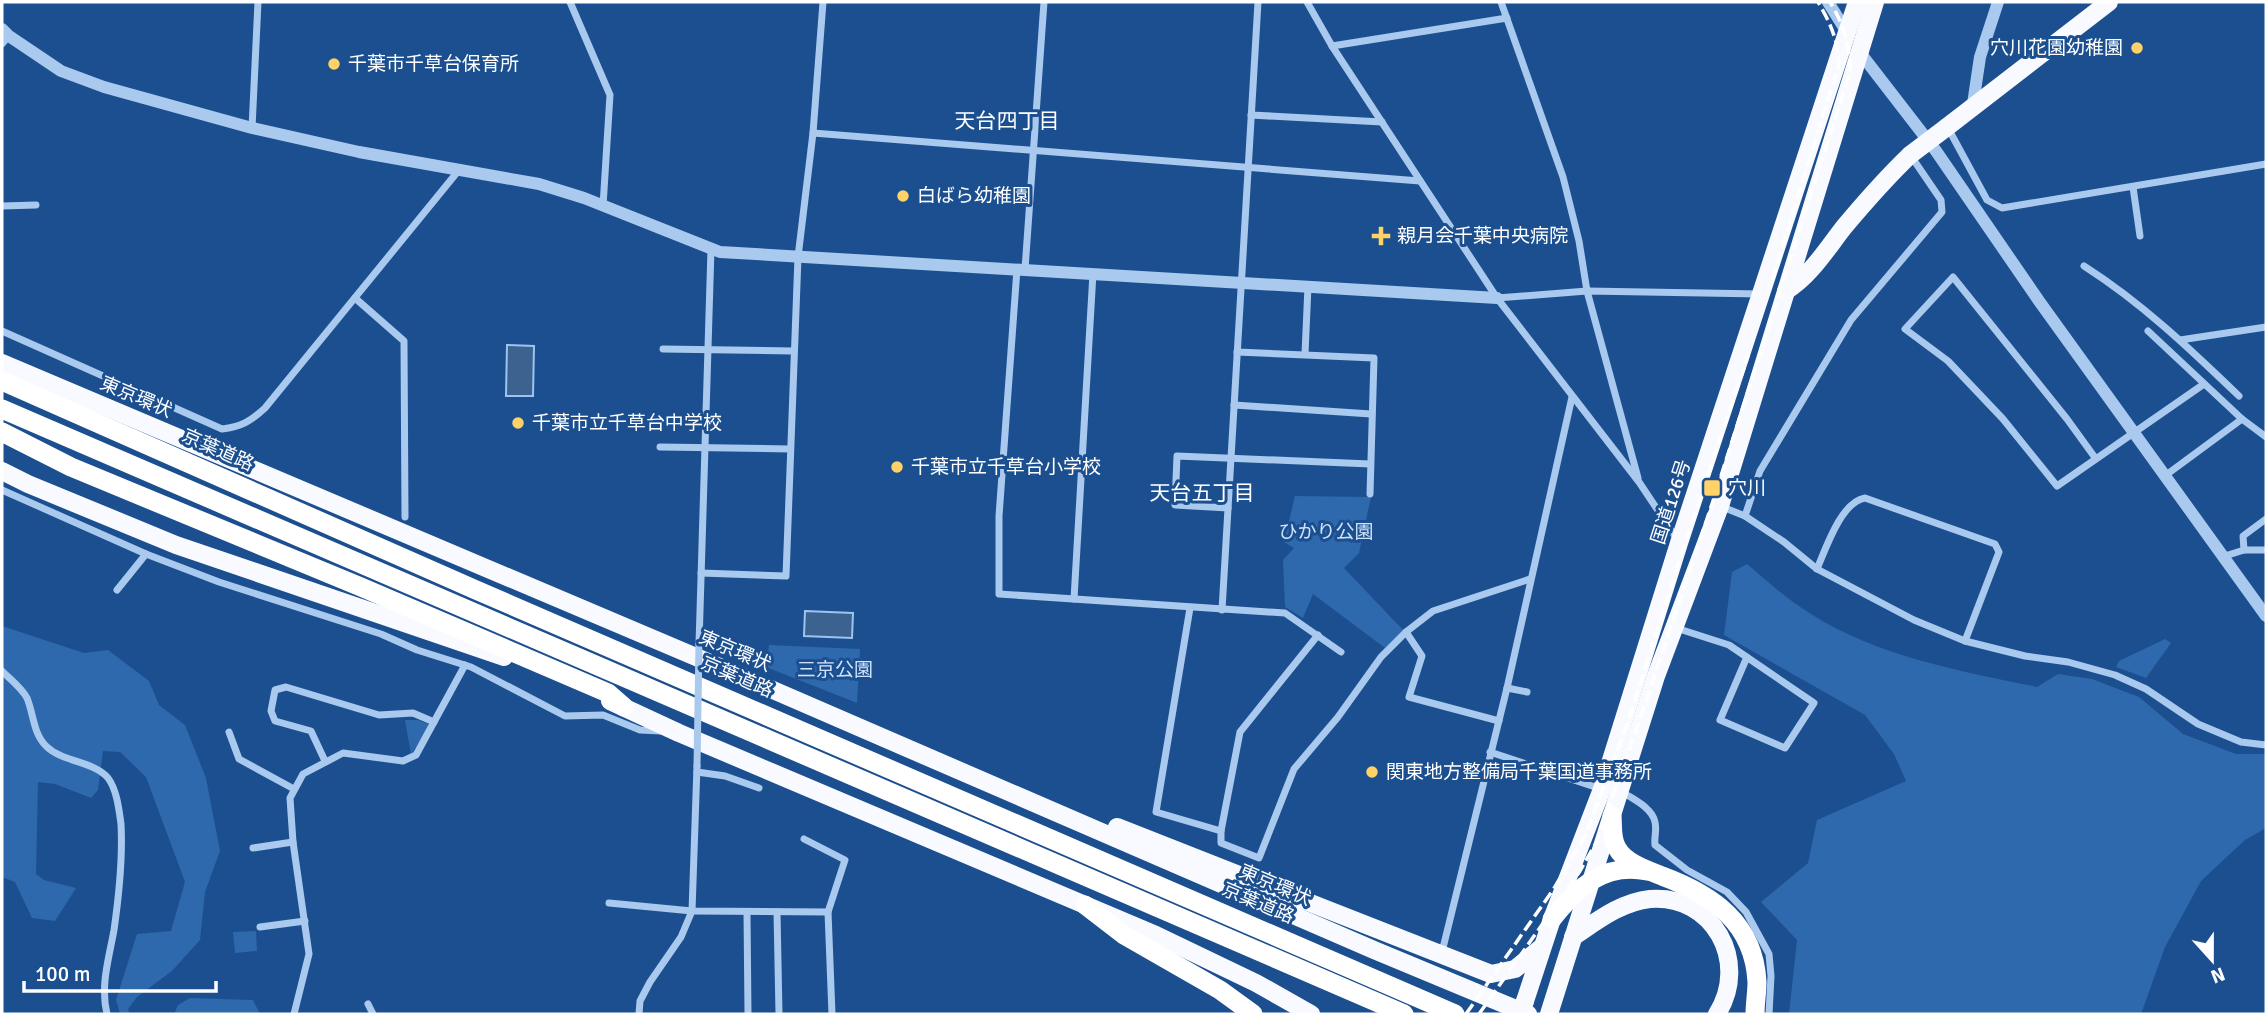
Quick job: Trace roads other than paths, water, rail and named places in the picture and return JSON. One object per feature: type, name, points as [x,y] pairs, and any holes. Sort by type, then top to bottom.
[{"type":"highway","name":"国道126号","points":[[1573,936],[1612,816],[1611,790],[1679,543],[1857,2]]},
{"type":"highway","name":"国道126号","points":[[1524,1010],[1552,919],[1611,790],[1720,506],[1875,2]]},
{"type":"highway","points":[[1786,291],[1797,285],[1885,178],[1910,155],[2109,2]]},
{"type":"highway","name":"東京環状","points":[[2,363],[1524,1010]]},
{"type":"highway","name":"京葉道路","points":[[2,381],[1455,1014]]},
{"type":"highway","points":[[2,409],[468,612],[789,746],[1404,1014]]},
{"type":"highway","points":[[2,432],[71,467],[361,586],[608,693],[624,707]]},
{"type":"highway","points":[[2,471],[176,545],[516,661],[1156,935],[1311,1014]]},
{"type":"highway","points":[[1612,816],[1613,840],[1623,857],[1701,893],[1720,905],[1735,920],[1753,957],[1757,982],[1755,1014]]},
{"type":"highway","points":[[1093,829],[1115,826],[1491,974],[1515,970],[1545,944]]},
{"type":"highway","points":[[1552,919],[1569,897],[1592,880],[1626,869],[1651,872]]},
{"type":"highway","points":[[1549,1012],[1573,936],[1606,915],[1632,903],[1649,899],[1679,901],[1704,918],[1716,929],[1725,943],[1731,975],[1729,990],[1717,1014]]},
{"type":"highway","points":[[1085,905],[1124,935],[1220,990],[1253,1014]]},
{"type":"street","points":[[252,128],[258,2]]},
{"type":"street","points":[[570,2],[610,95],[603,206]]},
{"type":"street","points":[[701,573],[786,576],[798,257],[813,133],[823,2]]},
{"type":"street","points":[[1044,2],[999,516],[999,594],[1285,613],[1341,652]]},
{"type":"street","points":[[1222,610],[1258,2]]},
{"type":"street","points":[[1307,2],[1332,46],[1497,298],[1639,482],[1679,543]]},
{"type":"street","points":[[1502,2],[1563,177],[1579,241],[1587,291],[1639,482]]},
{"type":"street","points":[[1828,2],[1859,51],[1936,152],[2266,616]]},
{"type":"street","points":[[1973,104],[1980,57],[1998,2]]},
{"type":"street","points":[[1332,46],[1507,18]]},
{"type":"street","points":[[4,36],[61,71],[104,88],[252,128],[359,152],[539,184],[720,252],[1497,298],[1587,291],[1761,294]]},
{"type":"street","points":[[1251,115],[1382,122]]},
{"type":"street","points":[[1947,127],[1987,200],[2002,208],[2266,164]]},
{"type":"street","points":[[813,133],[1420,181]]},
{"type":"street","points":[[1745,516],[1759,471],[1851,320],[1942,212],[1941,200],[1910,155]]},
{"type":"street","points":[[2,331],[222,429],[237,427],[250,422],[265,408],[459,169]]},
{"type":"street","points":[[2133,187],[2140,236]]},
{"type":"street","points":[[2,206],[36,205]]},
{"type":"street","points":[[639,1014],[640,1001],[681,937],[692,911],[710,249]]},
{"type":"street","points":[[2084,266],[2134,300],[2239,397]]},
{"type":"street","points":[[1074,599],[1093,273]]},
{"type":"street","points":[[2096,459],[1953,277],[1905,329],[1948,360],[2003,419],[2057,486],[2096,459],[2134,432],[2204,384]]},
{"type":"street","points":[[1305,354],[1308,286]]},
{"type":"street","points":[[355,299],[404,341],[405,517]]},
{"type":"street","points":[[2180,340],[2266,327]]},
{"type":"street","points":[[2148,331],[2242,419],[2266,437]]},
{"type":"street","points":[[663,349],[793,351]]},
{"type":"street","points":[[1237,352],[1374,358],[1370,494]]},
{"type":"street","points":[[1441,956],[1507,688],[1572,397]]},
{"type":"street","points":[[1234,405],[1371,414]]},
{"type":"street","points":[[2166,475],[2242,419]]},
{"type":"street","points":[[660,447],[790,449]]},
{"type":"street","points":[[1228,508],[1175,505],[1177,456],[1370,464]]},
{"type":"street","points":[[2,491],[146,554],[219,582],[381,634],[417,650],[465,665],[565,716],[603,715],[640,730],[679,733]]},
{"type":"street","points":[[1818,569],[1835,527],[1855,500],[1865,498],[1994,544],[1999,552],[1965,641]]},
{"type":"street","points":[[1720,506],[1745,516],[1818,569],[1914,620],[1965,641],[2025,656],[2068,662],[2115,675],[2146,689],[2198,723],[2241,742],[2266,745]]},
{"type":"street","points":[[2244,550],[2243,536],[2266,519]]},
{"type":"street","points":[[2225,556],[2244,550],[2266,550]]},
{"type":"street","points":[[117,590],[146,554]]},
{"type":"street","points":[[1318,635],[1240,732],[1221,843],[1259,858],[1294,769],[1338,717],[1381,657],[1406,632],[1433,611],[1530,579]]},
{"type":"street","points":[[1190,608],[1156,812],[1221,831]]},
{"type":"street","points":[[1675,628],[1729,645],[1814,703],[1785,748],[1720,720],[1746,657]]},
{"type":"street","points":[[1406,632],[1422,656],[1409,697],[1499,721]]},
{"type":"street","points":[[294,1014],[309,954],[293,842],[290,798],[294,789],[303,774],[343,753],[403,761],[416,755],[465,665]]},
{"type":"street","points":[[2,671],[26,695],[37,734],[47,747],[108,778],[115,794],[120,811],[123,855],[104,984],[107,1014]]},
{"type":"street","points":[[325,761],[311,731],[275,721],[271,711],[275,690],[286,687],[379,715],[413,713],[434,722]]},
{"type":"street","points":[[1507,688],[1527,692]]},
{"type":"street","points":[[229,732],[239,759],[294,789]]},
{"type":"street","points":[[1490,752],[1611,790],[1644,806],[1656,824],[1656,845],[1687,870],[1727,892],[1746,912],[1760,935],[1769,954],[1769,1014]]},
{"type":"street","points":[[697,769],[759,788]]},
{"type":"street","points":[[804,839],[845,860],[828,912],[832,1014]]},
{"type":"street","points":[[253,848],[293,842]]},
{"type":"street","points":[[609,903],[692,911],[828,912]]},
{"type":"street","points":[[747,912],[748,1014]]},
{"type":"street","points":[[777,912],[781,1013]]},
{"type":"street","points":[[260,927],[305,921]]},
{"type":"street","points":[[368,1004],[373,1014]]},
{"type":"railway","points":[[1772,280],[1839,64],[1833,32],[1818,2]]},
{"type":"railway","points":[[1479,1014],[1580,871],[1596,843],[1637,728],[1713,501],[1850,72],[1845,35],[1830,2]]},
{"type":"railway","points":[[1466,1014],[1553,890],[1585,836],[1628,722],[1748,356]]},
{"type":"place","name":"穴川花園幼稚園","points":[[2137,48]]},
{"type":"place","name":"千葉市千草台保育所","points":[[334,64]]},
{"type":"place","name":"白ばら幼稚園","points":[[903,196]]},
{"type":"place","name":"親月会千葉中央病院","points":[[1381,236]]},
{"type":"place","name":"千葉市立千草台中学校","points":[[518,423]]},
{"type":"place","name":"千葉市立千草台小学校","points":[[897,467]]},
{"type":"place","name":"穴川","points":[[1712,488]]},
{"type":"place","name":"関東地方整備局千葉国道事務所","points":[[1372,772]]},
{"type":"district","name":"天台四丁目","points":[[1007,121]]},
{"type":"district","name":"天台五丁目","points":[[1202,493]]},
{"type":"park label","name":"ひかり公園","points":[[1326,532]]},
{"type":"park label","name":"三京公園","points":[[835,670]]}]
